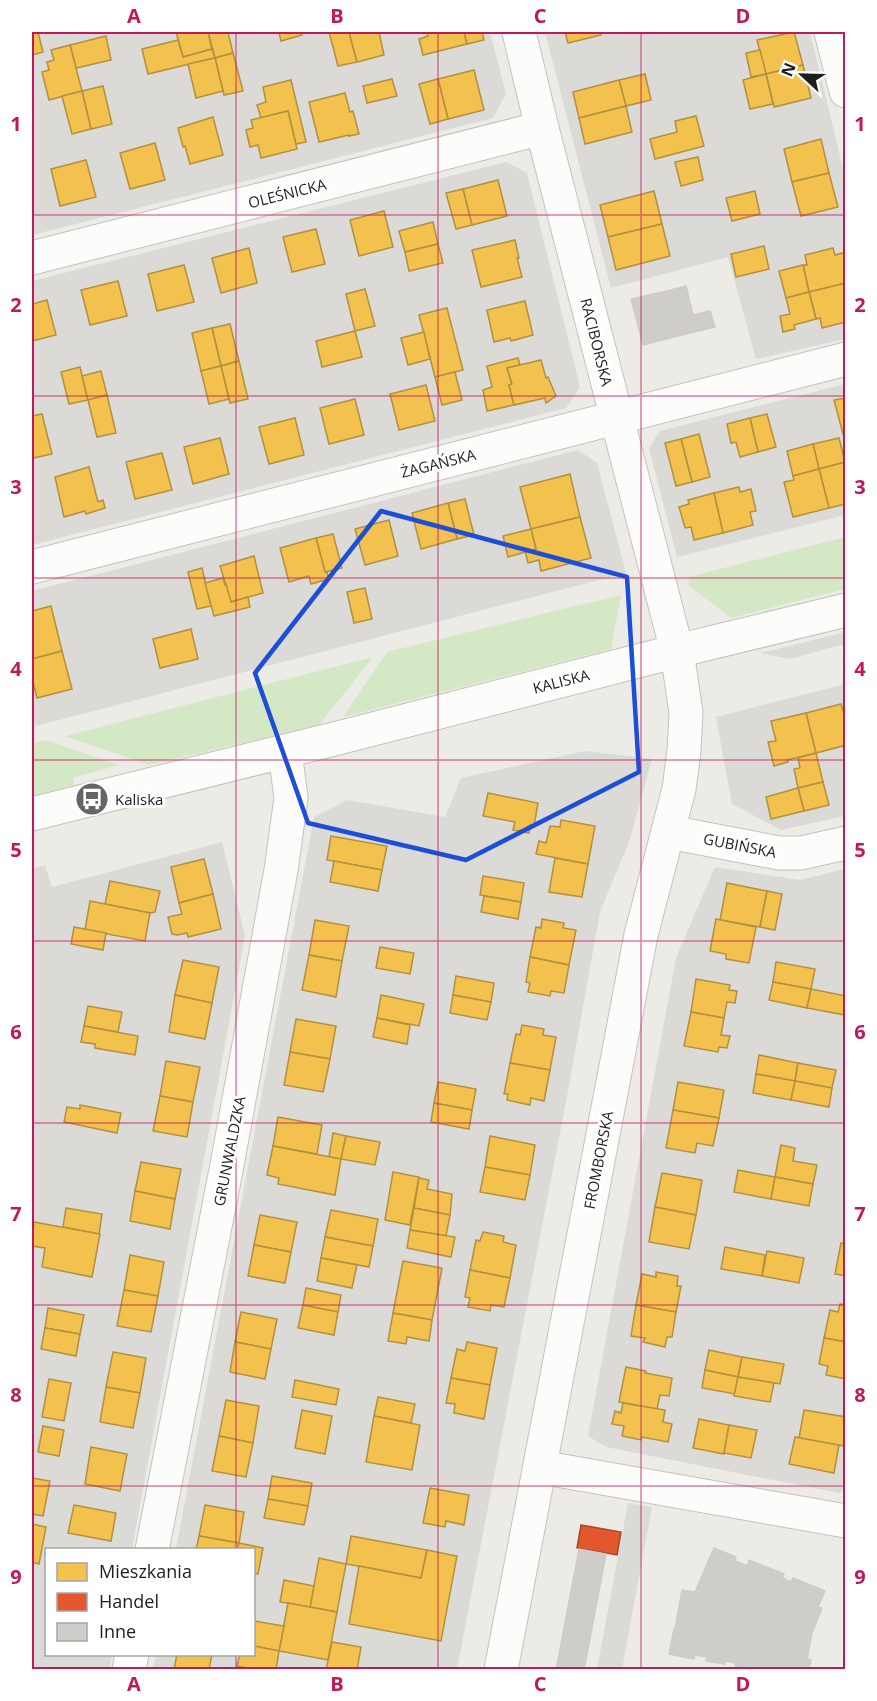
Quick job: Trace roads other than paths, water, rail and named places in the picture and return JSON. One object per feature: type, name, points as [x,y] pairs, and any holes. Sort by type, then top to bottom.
[{"type":"street","name":"RACIBORSKA","points":[[519,32],[677,651]]},
{"type":"street","points":[[831,32],[846,91]]},
{"type":"street","name":"OLEŚNICKA","points":[[32,258],[542,128]]},
{"type":"street","name":"ŻAGAŃSKA","points":[[32,567],[846,359]]},
{"type":"street","name":"KALISKA","points":[[32,814],[846,610]]},
{"type":"street","name":"FROMBORSKA","points":[[501,1670],[641,935],[679,789],[686,713],[677,651]]},
{"type":"street","name":"GRUNWALDZKA","points":[[152,1548],[281,870],[291,798],[285,752]]},
{"type":"street","name":"GUBIŃSKA","points":[[669,832],[778,853],[801,853],[846,843]]},
{"type":"street","points":[[540,1467],[846,1521]]},
{"type":"place","name":"Kaliska","points":[[92,799]]}]
